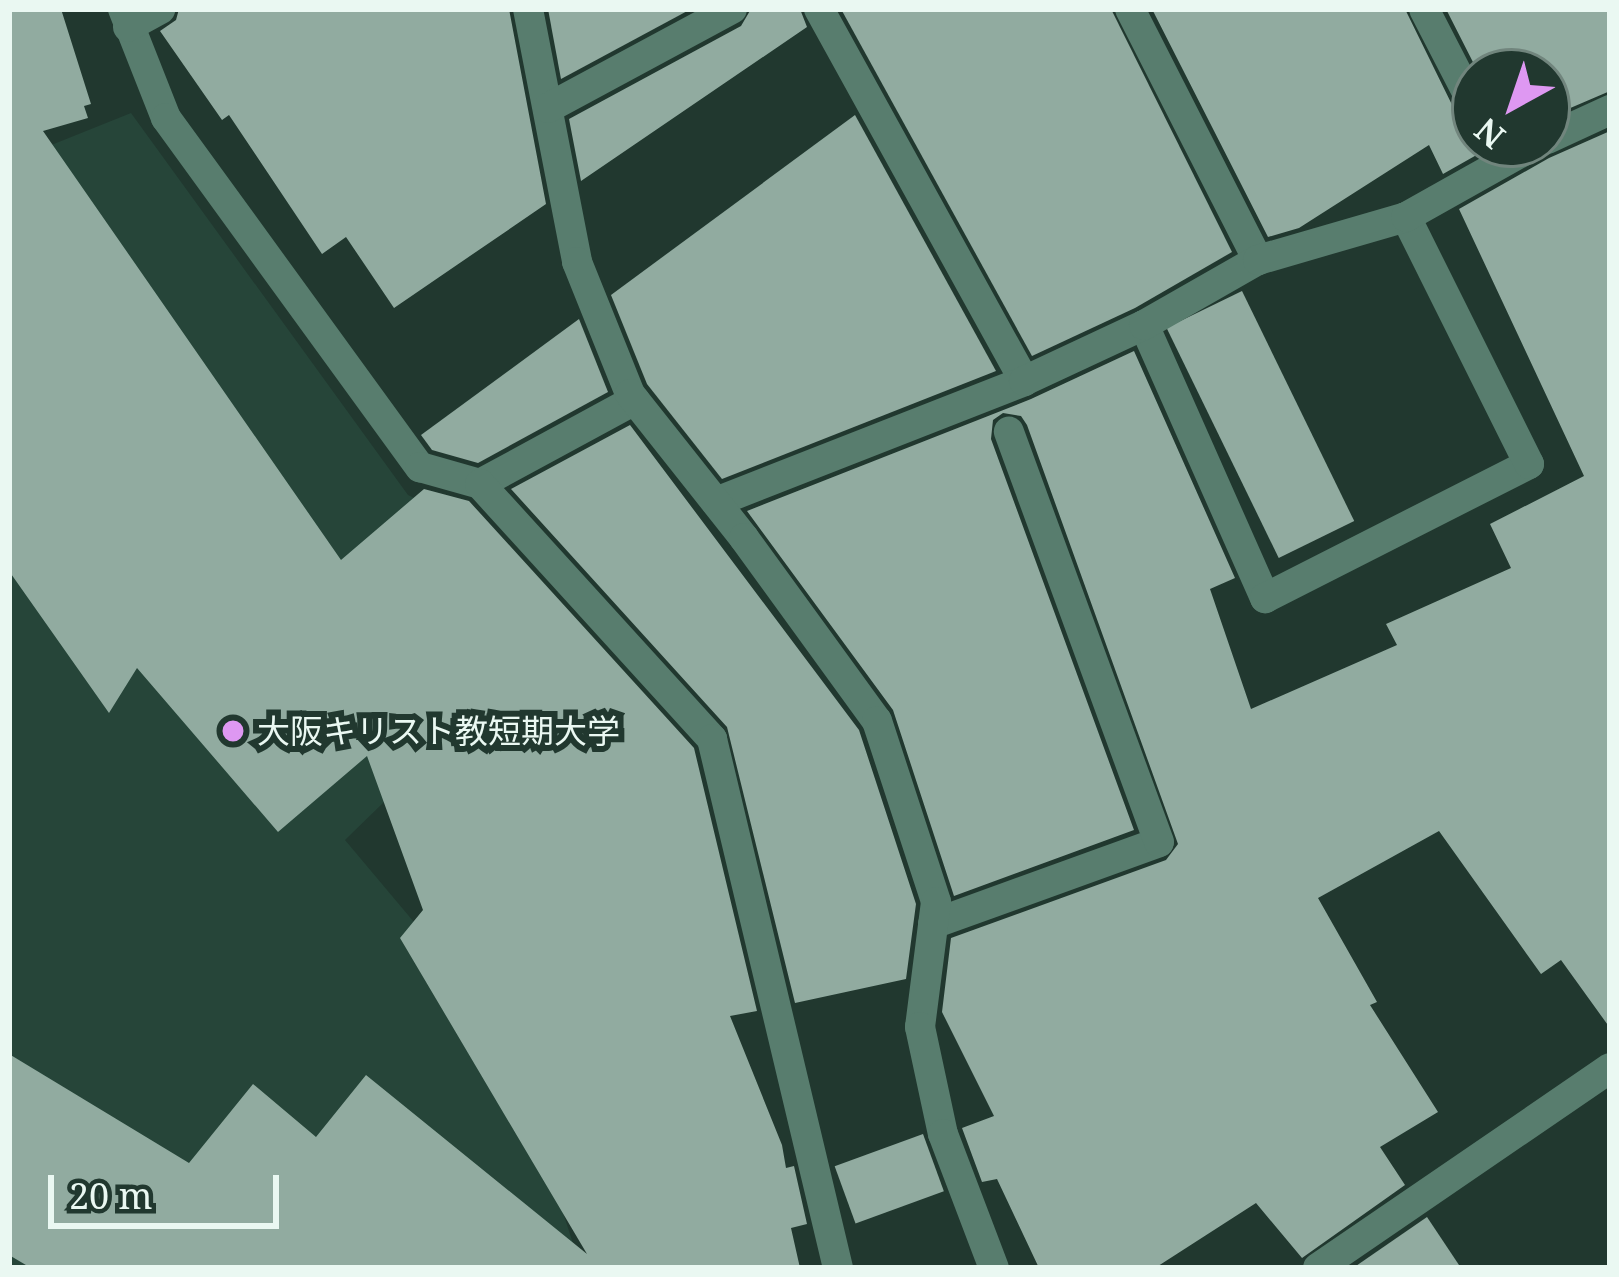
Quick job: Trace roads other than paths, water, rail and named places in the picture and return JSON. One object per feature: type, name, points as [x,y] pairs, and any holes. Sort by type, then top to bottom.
[{"type":"street","points":[[160,9],[125,18],[166,118],[420,467],[480,484],[712,739],[838,1268]]},
{"type":"street","points":[[528,9],[578,262],[635,400],[877,721],[936,902],[920,1028],[943,1134],[994,1268]]},
{"type":"street","points":[[548,108],[732,9]]},
{"type":"street","points":[[820,9],[1024,381]]},
{"type":"street","points":[[1130,9],[1258,260]]},
{"type":"street","points":[[1424,9],[1451,61]]},
{"type":"street","points":[[1571,128],[1610,110]]},
{"type":"street","points":[[716,502],[1024,381],[1144,325],[1258,260],[1406,217],[1475,168]]},
{"type":"street","points":[[1144,325],[1265,598],[1529,464],[1406,217]]},
{"type":"street","points":[[480,484],[635,400]]},
{"type":"street","points":[[933,925],[1159,842],[1009,432]]},
{"type":"street","points":[[1318,1268],[1610,1068]]},
{"type":"place","name":"大阪キリスト教短期大学","points":[[233,731]]}]
